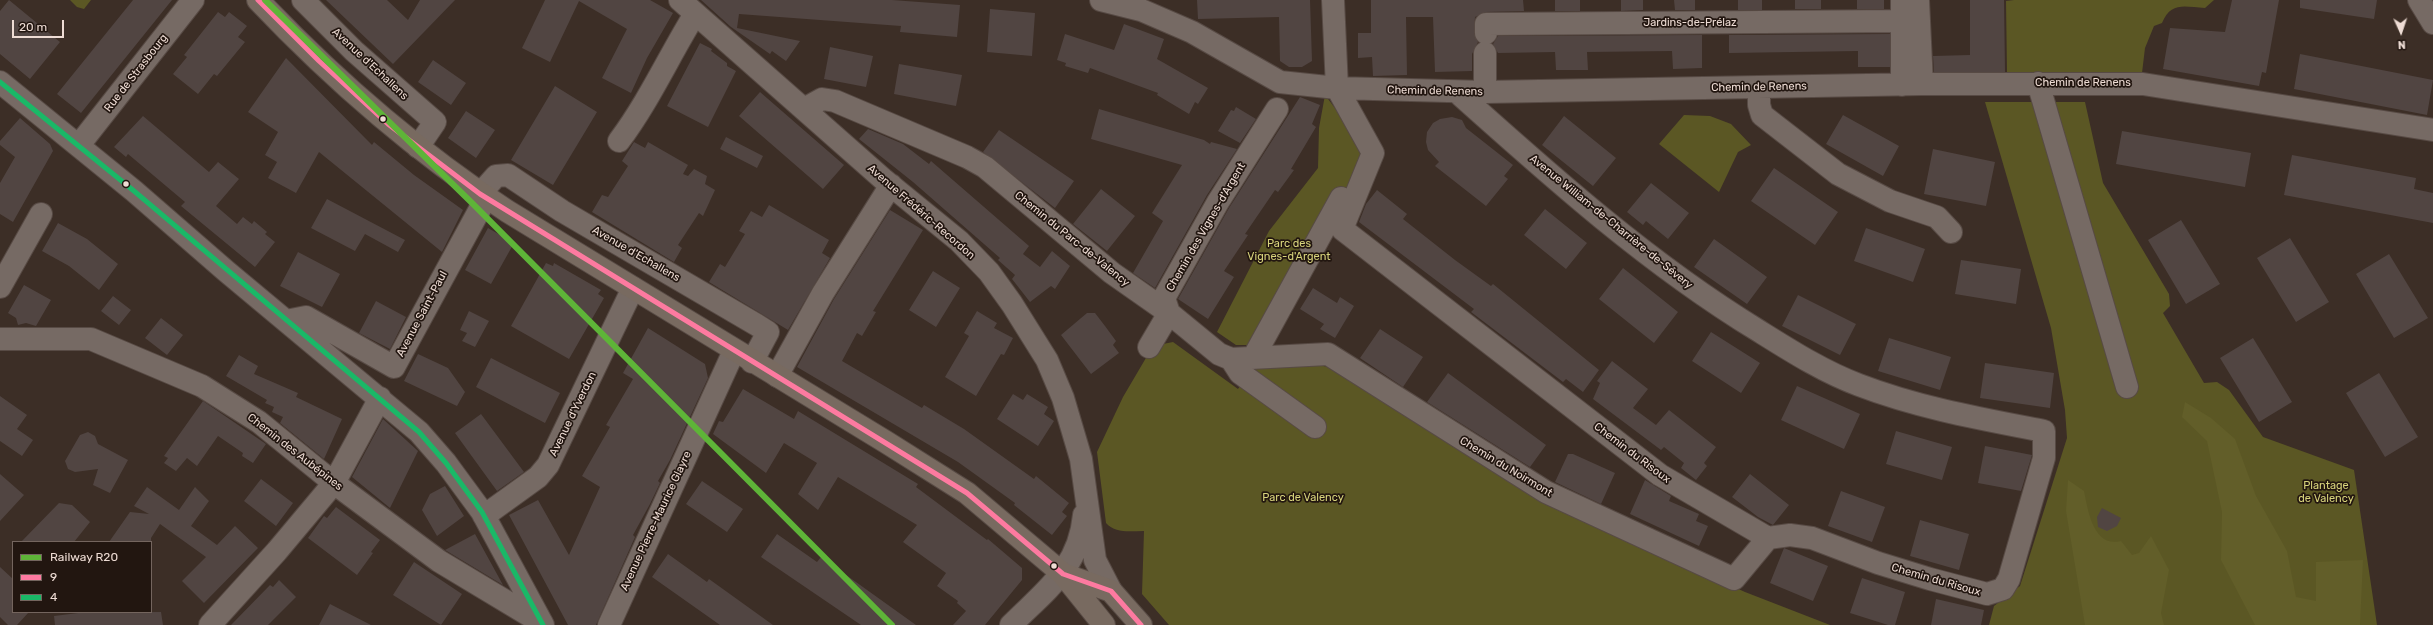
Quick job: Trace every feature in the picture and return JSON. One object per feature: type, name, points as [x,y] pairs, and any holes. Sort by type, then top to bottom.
[{"type":"main road","points":[[258,0],[319,61],[388,124],[483,196],[967,493],[1063,574],[1104,625]]},
{"type":"main road","points":[[1063,574],[1111,591],[1142,625]]},
{"type":"street","name":"Rue de Strasbourg","points":[[79,145],[193,0]]},
{"type":"street","name":"Avenue d'Echallens","points":[[303,0],[354,51],[435,122],[418,147]]},
{"type":"street","name":"Chemin de Renens","points":[[1101,0],[1141,10],[1192,32],[1280,82],[1337,88],[1485,92],[1912,84],[2143,84],[2433,130]]},
{"type":"street","points":[[1333,0],[1337,88]]},
{"type":"street","points":[[1912,84],[1918,0]]},
{"type":"street","points":[[2419,0],[2433,23]]},
{"type":"street","points":[[619,141],[641,112],[665,64],[687,7]]},
{"type":"street","name":"Avenue Frédéric-Recordon","points":[[687,7],[891,185],[959,241],[989,272],[1029,328],[1047,360],[1065,404],[1081,458],[1095,560],[1111,591]]},
{"type":"street","name":"Jardins-de-Prélaz","points":[[1485,92],[1486,24],[1902,10],[1912,84]]},
{"type":"street","points":[[0,82],[79,145],[419,432],[446,463],[484,516],[543,624]]},
{"type":"street","points":[[2038,83],[2127,388]]},
{"type":"street","name":"Chemin du Risoux","points":[[1337,88],[1373,153],[1342,229],[1660,475],[1768,538],[1790,535],[1812,538],[1878,563],[1930,579],[1987,594],[1998,592],[2009,579],[2032,501],[2044,458],[2044,431]]},
{"type":"street","points":[[1759,88],[1759,105],[1762,115],[1838,174],[1890,201],[1937,217],[1951,232]]},
{"type":"street","name":"Avenue William-de-Charrière-de-Sévery","points":[[1457,92],[1664,269],[1706,299],[1790,351],[1859,385],[1959,415],[2044,431]]},
{"type":"street","name":"Chemin du Parc-de-Valency","points":[[804,109],[822,100],[835,101],[967,157],[985,167],[1112,274],[1169,313],[1218,354],[1231,359],[1240,373],[1315,427]]},
{"type":"street","name":"Chemin des Vignes-d'Argent","points":[[1169,313],[1164,298],[1218,202],[1277,109]]},
{"type":"street","points":[[1253,358],[1331,218],[1348,184],[1366,138]]},
{"type":"street","name":"Avenue d'Echallens","points":[[483,196],[496,176],[508,175],[562,211],[768,332],[743,356]]},
{"type":"street","points":[[777,376],[823,293],[891,185]]},
{"type":"street","name":"Avenue Saint-Paul","points":[[286,321],[306,318],[394,367],[483,196]]},
{"type":"street","points":[[0,287],[41,214]]},
{"type":"street","name":"Avenue d'Yverdon","points":[[484,516],[538,477],[548,465],[633,288]]},
{"type":"street","points":[[1149,347],[1169,313]]},
{"type":"street","name":"Chemin des Aubépines","points":[[0,339],[91,339],[202,386],[259,422],[334,483],[439,561],[543,624]]},
{"type":"street","name":"Chemin du Noirmont","points":[[1231,359],[1328,354],[1546,492],[1734,579],[1768,538]]},
{"type":"street","name":"Avenue Pierre-Maurice Glayre","points":[[609,625],[743,356]]},
{"type":"street","points":[[210,625],[277,551],[334,483],[380,398]]},
{"type":"street","name":"Avenue Frédéric-Recordon","points":[[1063,574],[1080,536],[1086,503]]},
{"type":"street","points":[[1011,625],[1063,574]]},
{"type":"green space","points":[[70,0],[91,0],[84,9],[77,7]]},
{"type":"green space","points":[[2214,0],[2205,8],[2174,8],[2166,16],[2162,23],[2154,26],[2145,48],[2142,73],[2007,72],[2006,1]]},
{"type":"green space","name":"Parc des Vignes-d'Argent","points":[[1325,95],[1366,149],[1349,190],[1266,345],[1236,345],[1217,332],[1269,231],[1318,168],[1319,128]]},
{"type":"green space","name":"Plantage de Valency","points":[[1985,102],[2085,102],[2103,183],[2169,294],[2170,306],[2163,313],[2204,383],[2217,382],[2229,390],[2263,437],[2354,470],[2377,625],[1989,625],[1994,606],[2020,586],[2067,438],[2065,410],[2051,328]]},
{"type":"green space","points":[[1684,115],[1710,116],[1731,124],[1751,145],[1738,152],[1719,192],[1659,144]]},
{"type":"green space","name":"Parc de Valency","points":[[1173,342],[1238,389],[1252,369],[1320,365],[1338,370],[1543,500],[1745,592],[1830,625],[1169,625],[1142,594],[1144,531],[1114,529],[1106,523],[1097,452],[1123,397],[1153,346]]},
{"type":"shaded area","points":[[2185,402],[2211,418],[2235,439],[2256,496],[2287,551],[2296,597],[2316,601],[2316,562],[2363,560],[2360,625],[2255,625],[2221,560],[2222,512],[2207,441],[2182,417]]},
{"type":"shaded area","points":[[2068,480],[2084,491],[2090,517],[2098,533],[2104,539],[2112,542],[2121,541],[2132,555],[2139,553],[2151,536],[2169,570],[2161,613],[2164,625],[2085,625],[2066,511]]},
{"type":"building","points":[[9,0],[60,42],[30,79],[0,54],[0,11]]},
{"type":"building","points":[[133,0],[172,0],[81,113],[57,94]]},
{"type":"building","points":[[326,0],[387,0],[408,20],[420,0],[455,0],[393,64]]},
{"type":"building","points":[[545,0],[650,0],[673,13],[647,58],[631,93],[602,78],[627,29],[579,1],[550,62],[522,48]]},
{"type":"building","points":[[701,0],[892,0],[960,5],[957,37],[900,32],[901,26],[739,14],[737,28],[800,41],[786,61],[772,51],[770,54],[731,27]]},
{"type":"building","points":[[1197,0],[1310,0],[1312,61],[1302,67],[1289,67],[1280,61],[1279,17],[1198,19]]},
{"type":"building","points":[[1371,0],[1523,0],[1524,11],[1486,12],[1475,17],[1474,33],[1478,42],[1472,54],[1472,71],[1435,72],[1433,17],[1406,17],[1407,75],[1373,76],[1372,57],[1358,58],[1358,33],[1371,33]]},
{"type":"building","points":[[1555,0],[1580,0],[1580,11],[1555,11]]},
{"type":"building","points":[[1621,0],[1643,0],[1643,10],[1621,11]]},
{"type":"building","points":[[1674,0],[1695,0],[1695,10],[1675,10]]},
{"type":"building","points":[[1738,0],[1762,0],[1762,10],[1738,10]]},
{"type":"building","points":[[1795,0],[1821,0],[1821,9],[1795,9]]},
{"type":"building","points":[[1857,0],[1884,0],[1884,9],[1857,9]]},
{"type":"building","points":[[1970,0],[2004,0],[2005,72],[1934,72],[1933,56],[1970,55]]},
{"type":"building","points":[[2232,0],[2279,0],[2266,73],[2262,72],[2259,86],[2163,69],[2170,28],[2225,32]]},
{"type":"building","points":[[2300,0],[2377,0],[2374,19],[2300,8]]},
{"type":"building","points":[[990,9],[1035,13],[1032,56],[987,52]]},
{"type":"building","points":[[218,12],[225,17],[229,12],[247,26],[238,37],[245,42],[217,76],[214,74],[198,94],[173,74],[187,57],[184,55]]},
{"type":"building","points":[[1124,24],[1164,39],[1157,59],[1208,88],[1198,104],[1195,102],[1189,114],[1157,95],[1158,93],[1090,68],[1088,73],[1065,66],[1066,63],[1057,60],[1065,34],[1114,50]]},
{"type":"building","points":[[1890,34],[1890,67],[1858,67],[1858,51],[1729,53],[1729,35]]},
{"type":"building","points":[[1702,35],[1702,68],[1673,69],[1672,51],[1587,52],[1588,70],[1556,70],[1555,52],[1498,53],[1493,44],[1498,36]]},
{"type":"building","points":[[700,43],[712,49],[711,51],[727,63],[727,66],[736,71],[708,127],[667,106]]},
{"type":"building","points":[[830,47],[873,56],[866,87],[824,79]]},
{"type":"building","points":[[2300,54],[2433,80],[2427,115],[2294,89]]},
{"type":"building","points":[[286,58],[372,145],[374,142],[414,175],[463,210],[442,252],[319,152],[296,193],[268,178],[277,162],[265,155],[278,132],[248,112]]},
{"type":"building","points":[[433,60],[466,83],[451,105],[418,82]]},
{"type":"building","points":[[899,64],[962,75],[956,106],[894,94]]},
{"type":"building","points":[[555,86],[597,112],[553,185],[511,160]]},
{"type":"building","points":[[760,92],[844,165],[823,189],[739,116]]},
{"type":"building","points":[[1300,97],[1320,105],[1312,124],[1316,127],[1291,169],[1294,170],[1278,192],[1275,190],[1245,234],[1248,235],[1224,271],[1234,277],[1208,319],[1178,299],[1229,208]]},
{"type":"building","points":[[1236,107],[1256,119],[1240,143],[1218,131],[1231,110],[1234,111]]},
{"type":"building","points":[[1099,109],[1204,140],[1210,144],[1211,142],[1237,149],[1207,195],[1155,288],[1133,273],[1163,221],[1152,213],[1182,165],[1091,139]]},
{"type":"building","points":[[466,111],[495,130],[476,158],[448,138]]},
{"type":"building","points":[[1843,115],[1899,146],[1883,176],[1826,144]]},
{"type":"building","points":[[143,116],[209,172],[218,162],[239,179],[216,206],[237,224],[243,217],[252,224],[254,221],[267,232],[265,234],[275,242],[255,267],[181,206],[185,202],[128,154],[126,157],[114,147]]},
{"type":"building","points":[[1564,116],[1616,158],[1593,186],[1542,145]]},
{"type":"building","points":[[1452,117],[1462,120],[1466,128],[1513,165],[1504,176],[1508,179],[1486,206],[1435,166],[1439,162],[1428,150],[1426,142],[1427,132],[1433,123],[1440,119]]},
{"type":"building","points":[[20,118],[50,144],[53,151],[13,222],[0,214],[0,183],[15,157],[0,145],[0,141]]},
{"type":"building","points":[[868,129],[903,144],[929,164],[931,161],[1029,246],[1023,254],[1040,267],[1052,251],[1070,266],[1055,289],[1051,286],[1030,302],[1012,279],[1015,275],[998,260],[1000,258],[913,182],[859,139]]},
{"type":"building","points":[[999,130],[1074,181],[1055,208],[983,152]]},
{"type":"building","points":[[2122,131],[2251,153],[2245,187],[2116,164]]},
{"type":"building","points":[[726,137],[763,156],[757,168],[720,149]]},
{"type":"building","points":[[634,142],[645,148],[648,142],[688,165],[683,174],[688,176],[694,169],[707,176],[705,184],[715,190],[703,216],[699,213],[678,245],[682,248],[674,262],[592,212],[602,195],[608,197],[628,166],[622,161]]},
{"type":"building","points":[[1933,149],[1995,162],[1986,206],[1924,194]]},
{"type":"building","points":[[2292,155],[2416,178],[2414,189],[2433,193],[2433,223],[2284,195]]},
{"type":"building","points":[[1774,168],[1838,212],[1815,245],[1751,201]]},
{"type":"building","points":[[1651,183],[1689,213],[1668,239],[1646,221],[1643,225],[1627,212]]},
{"type":"building","points":[[1101,189],[1135,216],[1107,251],[1073,224]]},
{"type":"building","points":[[1377,190],[1407,214],[1403,219],[1491,286],[1493,284],[1599,370],[1583,392],[1566,379],[1563,382],[1471,312],[1474,309],[1359,222],[1366,204]]},
{"type":"building","points":[[327,199],[405,240],[398,252],[365,234],[355,251],[311,228]]},
{"type":"building","points":[[769,205],[829,240],[822,253],[830,258],[788,330],[709,282],[720,264],[725,267],[745,234],[739,231],[751,211],[762,217]]},
{"type":"building","points":[[1545,209],[1587,243],[1566,269],[1524,235]]},
{"type":"building","points":[[890,210],[923,230],[873,311],[876,312],[862,336],[857,333],[842,361],[922,408],[924,405],[964,429],[1034,479],[1036,476],[1069,503],[1062,512],[1067,516],[1052,535],[1014,505],[1015,503],[958,462],[797,367],[834,299]]},
{"type":"building","points":[[2181,220],[2220,284],[2186,304],[2148,240]]},
{"type":"building","points":[[58,223],[87,239],[118,264],[99,290],[69,266],[42,251]]},
{"type":"building","points":[[488,228],[514,243],[491,284],[465,270]]},
{"type":"building","points":[[1866,228],[1925,249],[1913,282],[1854,261]]},
{"type":"building","points":[[2290,238],[2329,302],[2296,322],[2257,258]]},
{"type":"building","points":[[1714,239],[1767,277],[1747,304],[1694,267]]},
{"type":"building","points":[[298,252],[340,274],[322,307],[280,286]]},
{"type":"building","points":[[2389,254],[2428,318],[2394,338],[2356,274]]},
{"type":"building","points":[[1961,260],[2021,269],[2016,304],[1955,294]]},
{"type":"building","points":[[546,263],[553,266],[554,263],[601,290],[598,294],[604,298],[569,359],[511,326]]},
{"type":"building","points":[[1623,268],[1678,312],[1654,343],[1599,299]]},
{"type":"building","points":[[933,271],[960,288],[936,327],[909,310]]},
{"type":"building","points":[[24,285],[51,300],[36,326],[26,323],[18,325],[16,318],[8,313]]},
{"type":"building","points":[[1313,288],[1337,303],[1340,297],[1354,306],[1335,338],[1320,329],[1324,324],[1300,309]]},
{"type":"building","points":[[1798,295],[1856,324],[1840,355],[1782,326]]},
{"type":"building","points":[[113,296],[131,310],[119,325],[101,311]]},
{"type":"building","points":[[376,301],[406,317],[390,349],[359,333]]},
{"type":"building","points":[[469,311],[489,321],[475,347],[462,341],[467,333],[460,330]]},
{"type":"building","points":[[977,311],[997,323],[994,328],[1013,338],[1004,355],[1001,354],[976,396],[945,377],[969,336],[964,333]]},
{"type":"building","points":[[1087,313],[1095,313],[1116,341],[1113,345],[1119,353],[1091,374],[1061,335]]},
{"type":"building","points":[[161,318],[183,335],[167,355],[145,338]]},
{"type":"building","points":[[648,328],[705,364],[708,378],[670,460],[658,481],[660,483],[650,504],[633,535],[635,537],[596,625],[568,625],[509,515],[538,500],[569,555],[600,487],[582,476],[610,427],[606,425],[633,379],[623,373]]},
{"type":"building","points":[[1380,329],[1423,357],[1403,387],[1360,358]]},
{"type":"building","points":[[1711,332],[1760,363],[1741,393],[1692,361]]},
{"type":"building","points":[[1889,338],[1951,357],[1940,390],[1878,371]]},
{"type":"building","points":[[2253,338],[2292,402],[2259,422],[2220,358]]},
{"type":"building","points":[[418,354],[448,368],[465,392],[457,406],[404,381]]},
{"type":"building","points":[[239,355],[258,366],[254,374],[298,393],[296,397],[342,419],[324,459],[280,423],[283,417],[272,412],[274,407],[265,403],[267,400],[226,376]]},
{"type":"building","points":[[491,358],[560,393],[545,423],[476,387]]},
{"type":"building","points":[[1612,361],[1648,389],[1633,408],[1656,425],[1669,410],[1716,447],[1704,463],[1707,466],[1696,480],[1681,468],[1684,463],[1664,447],[1661,450],[1593,399],[1600,383],[1597,381]]},
{"type":"building","points":[[1985,363],[2054,373],[2050,408],[1980,398]]},
{"type":"building","points":[[1448,373],[1546,445],[1530,467],[1427,402]]},
{"type":"building","points":[[2379,373],[2418,437],[2385,457],[2346,393]]},
{"type":"building","points":[[1797,386],[1860,414],[1844,449],[1781,420]]},
{"type":"building","points":[[743,389],[794,419],[798,411],[918,484],[916,487],[987,540],[988,539],[1022,568],[1022,580],[985,625],[953,625],[966,611],[957,603],[958,601],[937,586],[946,573],[903,542],[917,525],[838,477],[818,510],[798,494],[817,463],[784,443],[766,473],[713,434],[719,421],[723,422]]},
{"type":"building","points":[[1013,394],[1023,400],[1027,394],[1048,407],[1044,414],[1054,421],[1038,446],[997,419]]},
{"type":"building","points":[[0,396],[27,415],[17,429],[33,440],[22,456],[0,441]]},
{"type":"building","points":[[203,401],[266,444],[253,463],[242,456],[243,453],[218,436],[197,466],[187,458],[176,471],[164,463],[168,458],[164,456]]},
{"type":"building","points":[[481,414],[524,472],[497,491],[455,433]]},
{"type":"building","points":[[383,419],[418,451],[390,508],[352,477]]},
{"type":"building","points":[[1896,431],[1952,447],[1942,480],[1886,464]]},
{"type":"building","points":[[88,432],[95,436],[98,444],[128,460],[110,493],[93,485],[98,469],[75,472],[68,469],[65,461],[80,435]]},
{"type":"building","points":[[1985,446],[2032,455],[2021,491],[1978,483]]},
{"type":"building","points":[[1568,454],[1573,454],[1615,473],[1601,504],[1555,482]]},
{"type":"building","points":[[0,474],[24,495],[0,521]]},
{"type":"building","points":[[1750,474],[1789,505],[1773,525],[1758,517],[1732,497]]},
{"type":"building","points":[[261,479],[293,503],[276,526],[244,501]]},
{"type":"building","points":[[1645,480],[1671,496],[1669,501],[1699,514],[1696,521],[1708,526],[1699,546],[1630,514]]},
{"type":"building","points":[[702,481],[743,509],[727,532],[686,504]]},
{"type":"building","points":[[445,486],[464,516],[437,536],[422,510],[430,494]]},
{"type":"building","points":[[147,487],[179,510],[195,487],[209,501],[191,526],[217,545],[235,526],[258,548],[204,603],[182,581],[206,557],[160,524],[151,538],[151,541],[110,541],[130,512],[149,514],[134,506]]},
{"type":"building","points":[[1841,491],[1885,507],[1872,542],[1828,526]]},
{"type":"building","points":[[59,503],[72,505],[90,522],[75,541],[22,541]]},
{"type":"building","points":[[336,507],[380,540],[371,552],[373,553],[357,575],[308,538],[324,516],[327,518]]},
{"type":"building","points":[[2102,508],[2121,518],[2117,526],[2107,531],[2098,527],[2097,517]]},
{"type":"building","points":[[1920,520],[1969,534],[1959,570],[1910,556]]},
{"type":"building","points":[[475,534],[503,585],[445,550]]},
{"type":"building","points":[[777,534],[817,562],[821,557],[916,625],[861,625],[761,557]]},
{"type":"building","points":[[1784,548],[1828,566],[1813,601],[1770,583]]},
{"type":"building","points":[[668,554],[707,582],[709,579],[773,625],[720,625],[652,577]]},
{"type":"building","points":[[414,562],[462,594],[441,625],[393,595]]},
{"type":"building","points":[[0,567],[12,578],[12,613],[28,613],[17,625],[8,625],[0,617]]},
{"type":"building","points":[[1862,578],[1905,592],[1895,625],[1888,625],[1850,613]]},
{"type":"building","points":[[279,580],[296,597],[268,625],[231,625],[270,585],[273,587]]},
{"type":"building","points":[[1936,599],[1984,610],[1981,625],[1931,625]]},
{"type":"building","points":[[330,604],[371,625],[319,625]]},
{"type":"building","points":[[161,612],[163,625],[55,625],[54,616],[78,613]]},
{"type":"rail line","name":"R20","points":[[265,0],[473,204],[892,625]]},
{"type":"transit line","name":"9","points":[[258,0],[319,61],[388,124],[480,194],[967,493],[1063,574],[1111,591],[1141,625]]},
{"type":"transit line","name":"4","points":[[0,82],[134,191],[419,432],[446,463],[482,512],[543,625]]}]
